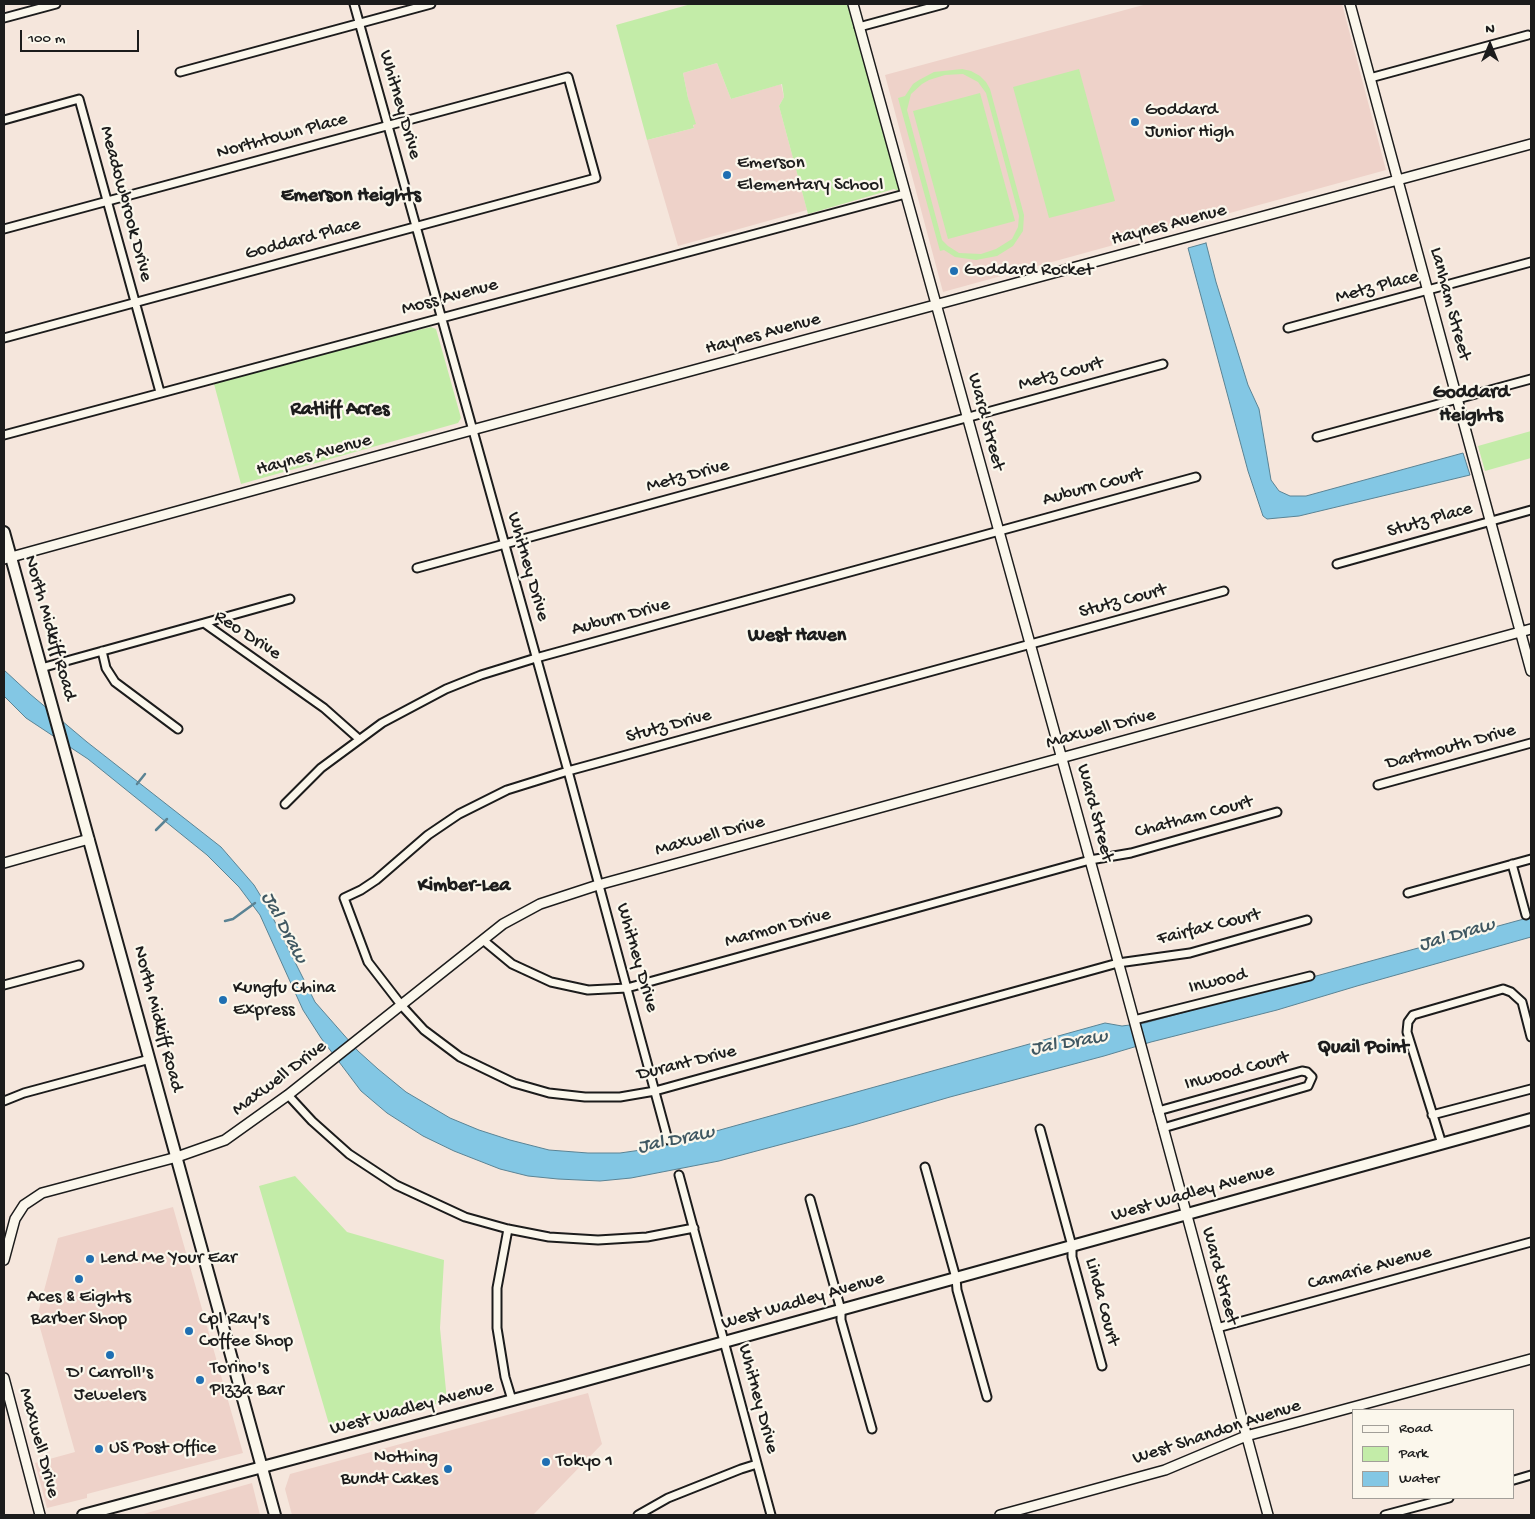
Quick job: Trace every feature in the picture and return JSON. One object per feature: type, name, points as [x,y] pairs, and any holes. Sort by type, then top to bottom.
[{"type":"main road","name":"North Midkiff Road","points":[[4,532],[7,558],[67,759],[275,1515]]},
{"type":"main road","name":"West Wadley Avenue","points":[[83,1515],[512,1400],[1531,1119]]},
{"type":"street","points":[[4,18],[56,4]]},
{"type":"street","name":"Whitney Drive","points":[[354,4],[568,771],[668,1140]]},
{"type":"street","points":[[180,72],[431,4]]},
{"type":"street","name":"Ward Street","points":[[852,4],[1062,758],[1268,1515]]},
{"type":"street","points":[[859,27],[944,4]]},
{"type":"street","name":"Lanham Street","points":[[1350,4],[1531,671]]},
{"type":"street","points":[[1370,78],[1528,35]]},
{"type":"street","name":"Northtown Place","points":[[4,229],[568,77]]},
{"type":"street","name":"Goddard Place","points":[[4,338],[596,178],[568,77]]},
{"type":"street","name":"Meadowbrook Drive","points":[[4,120],[80,99],[160,392]]},
{"type":"street","name":"Haynes Avenue","points":[[7,558],[472,430],[1531,144]]},
{"type":"street","name":"Moss Avenue","points":[[4,435],[905,194]]},
{"type":"street","name":"Metz Place","points":[[1288,328],[1531,262]]},
{"type":"street","name":"Metz Court","points":[[967,418],[1163,364]]},
{"type":"street","points":[[1317,437],[1531,379]]},
{"type":"street","name":"Metz Drive","points":[[417,568],[967,418]]},
{"type":"street","name":"Auburn Court","points":[[999,531],[1196,477]]},
{"type":"street","name":"Stutz Place","points":[[1337,564],[1531,510]]},
{"type":"street","name":"Auburn Drive","points":[[285,804],[321,768],[382,723],[446,689],[481,675],[536,658],[999,531]]},
{"type":"street","name":"Stutz Court","points":[[1030,645],[1224,591]]},
{"type":"street","points":[[204,623],[290,599]]},
{"type":"street","name":"Reo Drive","points":[[41,668],[204,623],[324,708],[359,739]]},
{"type":"street","name":"Maxwell Drive","points":[[4,1260],[15,1219],[24,1205],[42,1193],[177,1157],[225,1140],[288,1095],[503,924],[540,904],[598,884],[1531,629]]},
{"type":"street","name":"Stutz Drive","points":[[344,898],[376,880],[428,835],[459,814],[507,790],[568,771],[1030,645]]},
{"type":"street","points":[[102,651],[106,668],[115,682],[178,729]]},
{"type":"street","name":"Dartmouth Drive","points":[[1378,785],[1531,743]]},
{"type":"street","name":"Chatham Court","points":[[1090,860],[1131,853],[1277,812]]},
{"type":"street","points":[[4,863],[89,839]]},
{"type":"street","points":[[1408,893],[1531,859]]},
{"type":"street","name":"Marmon Drive","points":[[483,940],[512,964],[551,982],[588,990],[627,988],[1090,860]]},
{"type":"street","points":[[1512,864],[1526,915]]},
{"type":"street","name":"Durant Drive","points":[[344,898],[368,962],[402,1006],[424,1030],[460,1057],[514,1083],[549,1093],[585,1097],[620,1097],[655,1090],[1118,963]]},
{"type":"street","name":"Fairfax Court","points":[[1118,963],[1190,953],[1307,920]]},
{"type":"street","points":[[4,985],[79,965]]},
{"type":"street","name":"Inwood","points":[[1134,1020],[1310,976]]},
{"type":"street","points":[[1442,1144],[1407,1032],[1408,1022],[1413,1015],[1503,989],[1511,992],[1522,1002],[1531,1037]]},
{"type":"street","points":[[4,1101],[24,1093],[150,1059]]},
{"type":"street","name":"Inwood Court","points":[[1158,1111],[1302,1071],[1312,1076],[1312,1081],[1308,1086],[1162,1128]]},
{"type":"street","points":[[1432,1114],[1531,1089]]},
{"type":"street","points":[[288,1095],[312,1121],[349,1154],[396,1185],[465,1217],[508,1229],[549,1236],[598,1240],[647,1236],[694,1228]]},
{"type":"street","name":"Linda Court","points":[[1040,1129],[1102,1366]]},
{"type":"street","points":[[925,1166],[987,1398]]},
{"type":"street","name":"Whitney Drive","points":[[679,1174],[771,1515]]},
{"type":"street","points":[[810,1199],[841,1310],[841,1320],[872,1429]]},
{"type":"street","points":[[508,1229],[497,1288],[497,1328],[504,1377],[512,1400]]},
{"type":"street","name":"Camarie Avenue","points":[[1217,1328],[1531,1242]]},
{"type":"street","name":"West Shandon Avenue","points":[[1000,1515],[1165,1470],[1246,1436],[1531,1359]]},
{"type":"street","name":"Maxwell Drive","points":[[4,1378],[40,1515]]},
{"type":"street","points":[[638,1515],[668,1498],[758,1464]]},
{"type":"street","points":[[1515,1480],[1531,1475]]},
{"type":"street","points":[[1385,1515],[1445,1499]]},
{"type":"shaded area","name":"Goddard Junior High","points":[[1147,4],[1342,4],[1386,170],[943,292],[885,75]]},
{"type":"shaded area","name":"Emerson Elementary School","points":[[717,63],[731,99],[781,84],[784,97],[779,106],[807,210],[678,246],[647,140],[694,128],[683,73]]},
{"type":"shaded area","points":[[173,1207],[243,1453],[87,1494],[87,1498],[47,1508],[35,1463],[75,1452],[37,1317],[58,1238]]},
{"type":"shaded area","points":[[588,1393],[602,1444],[533,1515],[292,1515],[285,1489],[290,1474]]},
{"type":"shaded area","points":[[252,1483],[260,1515],[140,1515]]},
{"type":"green space","points":[[691,4],[852,4],[905,194],[894,189],[808,214],[779,106],[784,97],[782,84],[731,99],[717,63],[683,73],[696,124],[693,125],[694,128],[647,140],[616,25]]},
{"type":"green space","points":[[962,69],[971,71],[980,76],[990,89],[1024,215],[1023,231],[1013,246],[997,256],[976,260],[955,257],[944,250],[940,251],[898,98],[905,96],[913,84],[934,72]],"holes":[[[963,74],[978,82],[986,93],[1019,216],[1018,227],[1012,239],[996,249],[981,254],[959,253],[942,240],[907,110],[911,94],[929,80],[945,75]]]},
{"type":"green space","points":[[1079,69],[1115,201],[1049,218],[1013,87]]},
{"type":"green space","points":[[980,93],[1015,221],[948,239],[913,111]]},
{"type":"green space","points":[[431,327],[436,329],[444,357],[461,418],[458,423],[241,484],[214,384],[344,348]]},
{"type":"green space","points":[[1531,431],[1531,458],[1485,471],[1478,446]]},
{"type":"green space","points":[[295,1176],[347,1232],[444,1260],[440,1328],[447,1401],[331,1431],[259,1186]]},
{"type":"water","points":[[1206,243],[1248,385],[1259,409],[1271,480],[1279,491],[1290,496],[1306,496],[1463,453],[1470,475],[1299,516],[1267,519],[1263,516],[1248,471],[1188,248]]},
{"type":"water","name":"Jal Draw","points":[[4,670],[87,742],[221,847],[254,885],[268,908],[315,1002],[358,1051],[378,1069],[406,1092],[450,1118],[479,1130],[549,1150],[620,1153],[655,1148],[1105,1023],[1122,1026],[1145,1023],[1531,917],[1531,937],[1277,1010],[1151,1042],[719,1161],[631,1178],[600,1181],[528,1176],[500,1169],[454,1151],[423,1136],[387,1113],[361,1091],[321,1038],[303,1010],[260,915],[239,887],[207,855],[88,759],[26,718],[4,696]]},
{"type":"waterway","points":[[137,784],[145,774]]},
{"type":"waterway","points":[[156,830],[167,819]]},
{"type":"waterway","name":"Jal Draw","points":[[225,921],[233,919],[255,903]]},
{"type":"place","name":"Goddard Junior High","points":[[1135,122]]},
{"type":"place","name":"Emerson Elementary School","points":[[727,175]]},
{"type":"place","name":"Goddard Rocket","points":[[954,271]]},
{"type":"place","name":"Kungfu China Express","points":[[223,1000]]},
{"type":"place","name":"Lend Me Your Ear","points":[[90,1259]]},
{"type":"place","name":"Aces & Eights Barber Shop","points":[[79,1279]]},
{"type":"place","name":"Cpl Ray's Coffee Shop","points":[[189,1331]]},
{"type":"place","name":"D' Carroll's Jewelers","points":[[110,1355]]},
{"type":"place","name":"Torino's PIzza Bar","points":[[200,1380]]},
{"type":"place","name":"US Post Office","points":[[99,1449]]},
{"type":"place","name":"Tokyo 1","points":[[546,1462]]},
{"type":"place","name":"Nothing Bundt Cakes","points":[[448,1469]]},
{"type":"district","name":"Emerson Heights","points":[[351,197]]},
{"type":"district","name":"Goddard Heights","points":[[1471,406]]},
{"type":"district","name":"Ratliff Acres","points":[[340,411]]},
{"type":"district","name":"West Haven","points":[[797,637]]},
{"type":"district","name":"Kimber-Lea","points":[[464,887]]},
{"type":"district","name":"Quail Point","points":[[1363,1049]]}]
